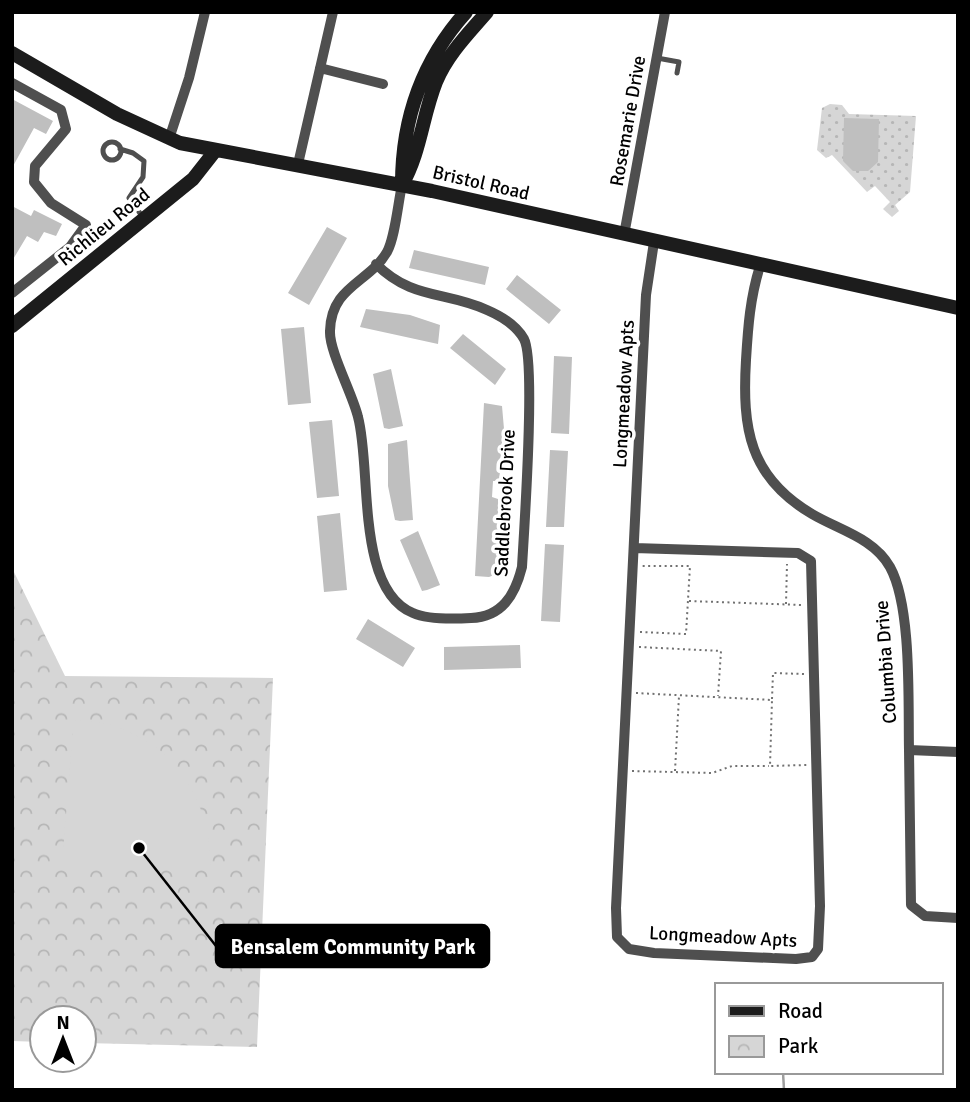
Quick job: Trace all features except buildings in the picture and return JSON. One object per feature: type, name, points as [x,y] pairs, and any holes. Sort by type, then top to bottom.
[{"type":"main road","points":[[402,185],[402,158],[419,84],[437,48],[466,12]]},
{"type":"main road","points":[[402,185],[416,160],[429,101],[441,70],[461,41],[487,12]]},
{"type":"main road","name":"Bristol Road","points":[[12,53],[169,139],[215,151],[402,185],[958,308]]},
{"type":"main road","name":"Richlieu Road","points":[[12,326],[202,171],[215,151]]},
{"type":"street","points":[[169,139],[189,78],[205,12]]},
{"type":"street","points":[[298,164],[333,12]]},
{"type":"street","name":"Rosemarie Drive","points":[[624,235],[665,12]]},
{"type":"street","points":[[320,68],[383,84]]},
{"type":"street","points":[[12,83],[61,110],[66,129],[35,166],[34,182],[51,203],[86,225],[71,247],[12,293]]},
{"type":"street","name":"Saddlebrook Drive","points":[[376,264],[393,281],[411,289],[485,308],[511,324],[525,340],[530,373],[522,567],[516,592],[498,611],[474,618],[415,614],[394,600],[380,578],[374,554],[359,418],[330,333],[344,291],[387,251],[402,185]]},
{"type":"street","name":"Longmeadow Apts","points":[[654,242],[646,295],[632,631],[616,908],[616,929],[620,943],[629,949],[654,953],[796,959],[816,954],[820,936],[811,561],[798,553],[788,553]]},
{"type":"street","name":"Columbia Drive","points":[[760,266],[748,314],[744,395],[749,438],[762,468],[786,496],[834,527],[864,540],[882,555],[892,571],[899,590],[904,634],[911,905],[925,916],[958,918]]},
{"type":"street","points":[[634,548],[788,553]]},
{"type":"street","name":"Columbia Drive","points":[[909,750],[958,752]]},
{"type":"lane","points":[[657,58],[679,62],[677,73]]},
{"type":"lane","points":[[120,149],[133,153],[144,161],[143,177],[129,198],[144,219]]},
{"type":"path","points":[[786,605],[788,553]]},
{"type":"path","points":[[632,631],[686,634],[690,566],[634,565]]},
{"type":"path","points":[[688,601],[814,606]]},
{"type":"path","points":[[631,647],[721,651],[718,698]]},
{"type":"path","points":[[770,766],[773,673],[815,675]]},
{"type":"path","points":[[628,693],[772,700]]},
{"type":"path","points":[[675,772],[679,695]]},
{"type":"path","points":[[624,771],[712,773],[732,765],[816,765]]},
{"type":"green space","points":[[830,104],[842,105],[849,114],[916,116],[910,192],[895,205],[899,211],[892,217],[883,209],[890,202],[875,186],[867,192],[832,155],[826,158],[817,150],[822,108]]},
{"type":"green space","points":[[12,568],[65,676],[273,678],[257,1047],[98,1043],[98,1004],[28,1004],[28,1042],[12,1041]]},
{"type":"green space","points":[[74,720],[104,723],[131,732],[154,746],[174,765],[190,787],[202,812],[210,869],[70,869],[62,862]]},
{"type":"waterway","points":[[783,1074],[784,1090]]},
{"type":"place","name":"Bensalem Community Park","points":[[139,848]]}]
